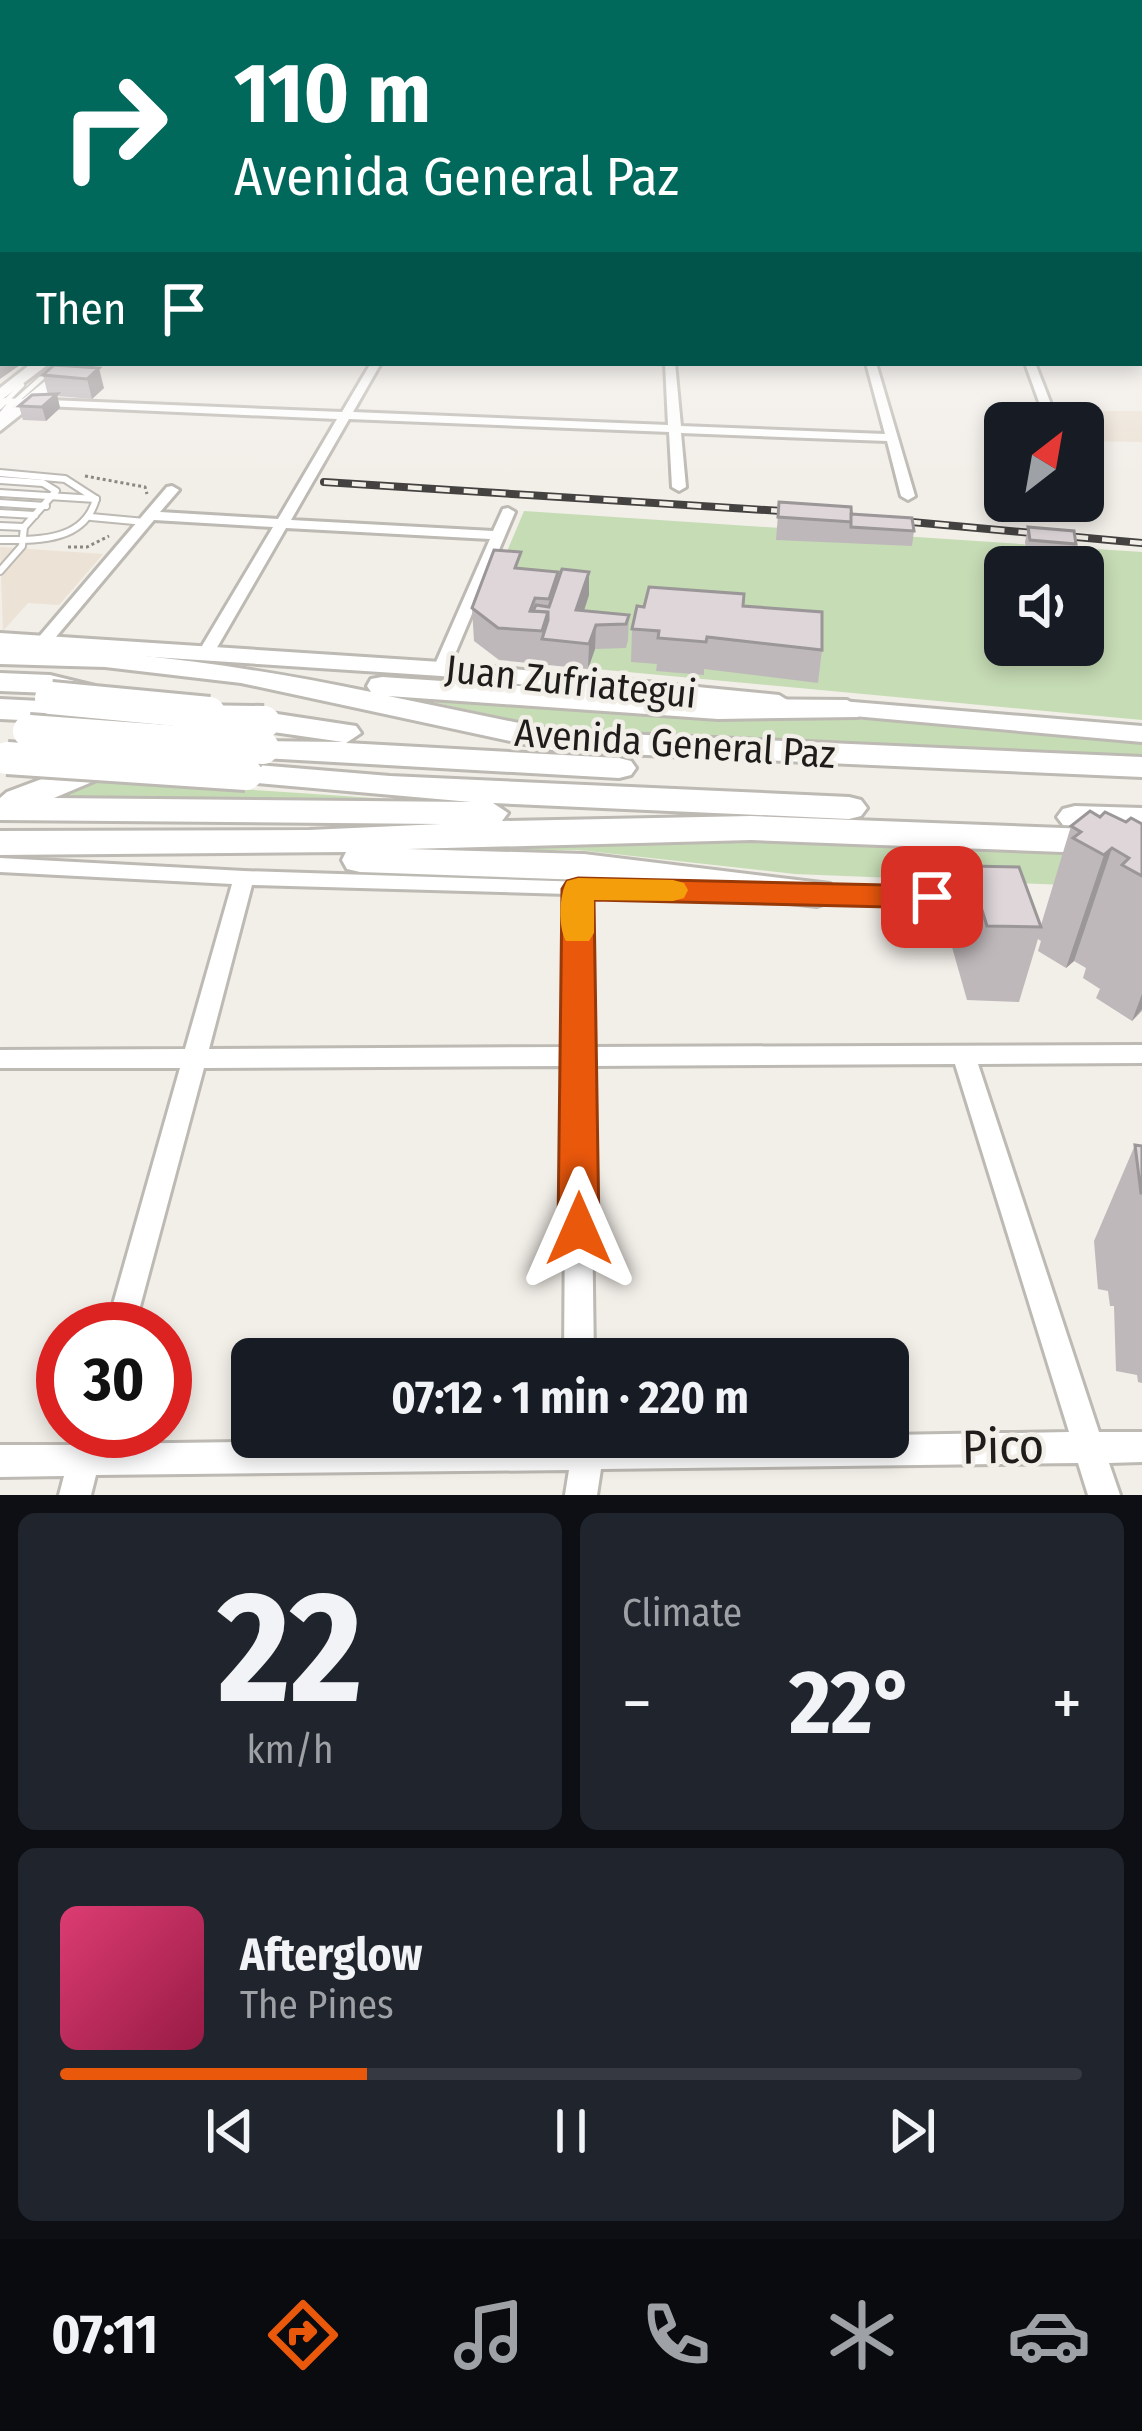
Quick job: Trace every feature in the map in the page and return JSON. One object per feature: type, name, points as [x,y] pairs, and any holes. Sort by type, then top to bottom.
[{"type":"highway","name":"Avenida General Paz","points":[[0,655],[104,658],[241,674],[557,741],[1142,767]]},
{"type":"highway","points":[[0,670],[73,673],[121,693]]},
{"type":"highway","points":[[241,674],[592,702],[848,710]]},
{"type":"highway","points":[[0,682],[50,684],[84,693]]},
{"type":"highway","points":[[0,696],[18,740]]},
{"type":"highway","points":[[0,709],[18,740],[74,772],[49,791],[0,806]]},
{"type":"highway","name":"Avenida General Paz","points":[[18,740],[262,742],[572,766],[1142,789]]},
{"type":"highway","points":[[18,740],[262,742]]},
{"type":"highway","name":"Avenida General Paz","points":[[262,742],[715,803],[1142,819]]},
{"type":"highway","points":[[0,826],[357,825],[715,803]]},
{"type":"highway","points":[[0,806],[496,813]]},
{"type":"highway","name":"Avenida General Paz","points":[[0,843],[184,844],[711,828],[1142,843]]},
{"type":"highway","points":[[184,844],[295,857],[584,868],[817,893]]},
{"type":"street","points":[[0,426],[8,402],[47,366]]},
{"type":"street","points":[[8,402],[72,366]]},
{"type":"street","points":[[207,651],[374,366]]},
{"type":"street","points":[[670,366],[680,487]]},
{"type":"street","points":[[872,366],[908,496]]},
{"type":"street","points":[[1031,366],[1044,402]]},
{"type":"street","points":[[8,402],[892,438]]},
{"type":"street","points":[[44,641],[172,490]]},
{"type":"street","points":[[441,669],[508,512]]},
{"type":"street","points":[[148,519],[498,535]]},
{"type":"street","name":"Juan Zufriategui","points":[[0,640],[441,669],[1142,734]]},
{"type":"street","points":[[0,865],[244,878],[1015,900]]},
{"type":"street","points":[[128,1302],[244,878]]},
{"type":"street","points":[[578,889],[580,1338]]},
{"type":"street","points":[[0,1059],[1142,1054]]},
{"type":"street","points":[[964,1056],[1104,1495]]},
{"type":"street","name":"Pico","points":[[909,1445],[1142,1447]]},
{"type":"street","name":"Pico","points":[[192,1446],[231,1446]]},
{"type":"street","name":"Pico","points":[[0,1461],[36,1455]]},
{"type":"street","points":[[75,1495],[85,1458]]},
{"type":"street","points":[[581,1495],[583,1458]]},
{"type":"lane","points":[[0,417],[8,402]]},
{"type":"lane","points":[[0,477],[53,486],[56,496]]},
{"type":"lane","points":[[0,477],[72,481],[92,491],[96,499],[91,517],[72,531],[11,560]]},
{"type":"lane","points":[[0,493],[96,499]]},
{"type":"lane","points":[[0,571],[22,541],[24,527],[56,496]]},
{"type":"lane","points":[[0,503],[46,506]]},
{"type":"lane","points":[[0,513],[35,515]]},
{"type":"lane","points":[[91,517],[148,519]]},
{"type":"lane","points":[[0,526],[24,527]]},
{"type":"lane","points":[[0,539],[46,540]]},
{"type":"shaded area","points":[[1104,411],[1142,411],[1142,442],[1104,441]]},
{"type":"shaded area","points":[[0,547],[103,554],[59,605],[28,603],[3,631]]},
{"type":"green space","points":[[524,511],[1052,546],[984,546],[984,666],[1104,666],[1104,549],[1142,552],[1142,720],[542,664],[495,580]]},
{"type":"green space","points":[[390,693],[886,721],[1142,741],[1142,757],[633,737],[535,724]]},
{"type":"green space","points":[[90,779],[435,802],[44,800]]},
{"type":"green space","points":[[736,840],[1142,855],[1142,888],[795,874],[578,850],[399,850]]},
{"type":"building","points":[[53,366],[99,368],[87,379],[43,375]]},
{"type":"building","points":[[57,394],[42,407],[19,406],[32,395]]},
{"type":"building","points":[[779,502],[851,507],[852,522],[778,517]]},
{"type":"building","points":[[851,514],[912,518],[914,531],[851,527]]},
{"type":"building","points":[[1028,527],[1074,531],[1076,544],[1030,540]]},
{"type":"building","points":[[494,550],[521,552],[515,568],[558,572],[549,599],[535,598],[530,611],[548,612],[542,631],[498,628],[472,608]]},
{"type":"building","points":[[562,569],[589,572],[576,610],[629,615],[626,624],[596,625],[589,644],[542,639],[548,612],[533,611],[536,605],[549,607]]},
{"type":"building","points":[[649,587],[744,594],[743,606],[822,612],[822,650],[707,637],[706,642],[658,638],[659,631],[632,629],[637,606],[644,607]]},
{"type":"building","points":[[1090,811],[1142,824],[1142,876],[1122,865],[1129,858],[1112,848],[1104,855],[1073,838],[1081,832],[1071,826]]},
{"type":"building","points":[[968,866],[1019,867],[1041,927],[987,926]]},
{"type":"building","points":[[1135,1145],[1142,1146],[1142,1193],[1141,1193]]},
{"type":"railway","points":[[324,482],[813,513]]},
{"type":"railway","points":[[879,519],[1142,543]]},
{"type":"slow traffic","points":[[578,933],[578,889],[673,890]]},
{"type":"route","points":[[579,1229],[578,889],[932,897]]}]
